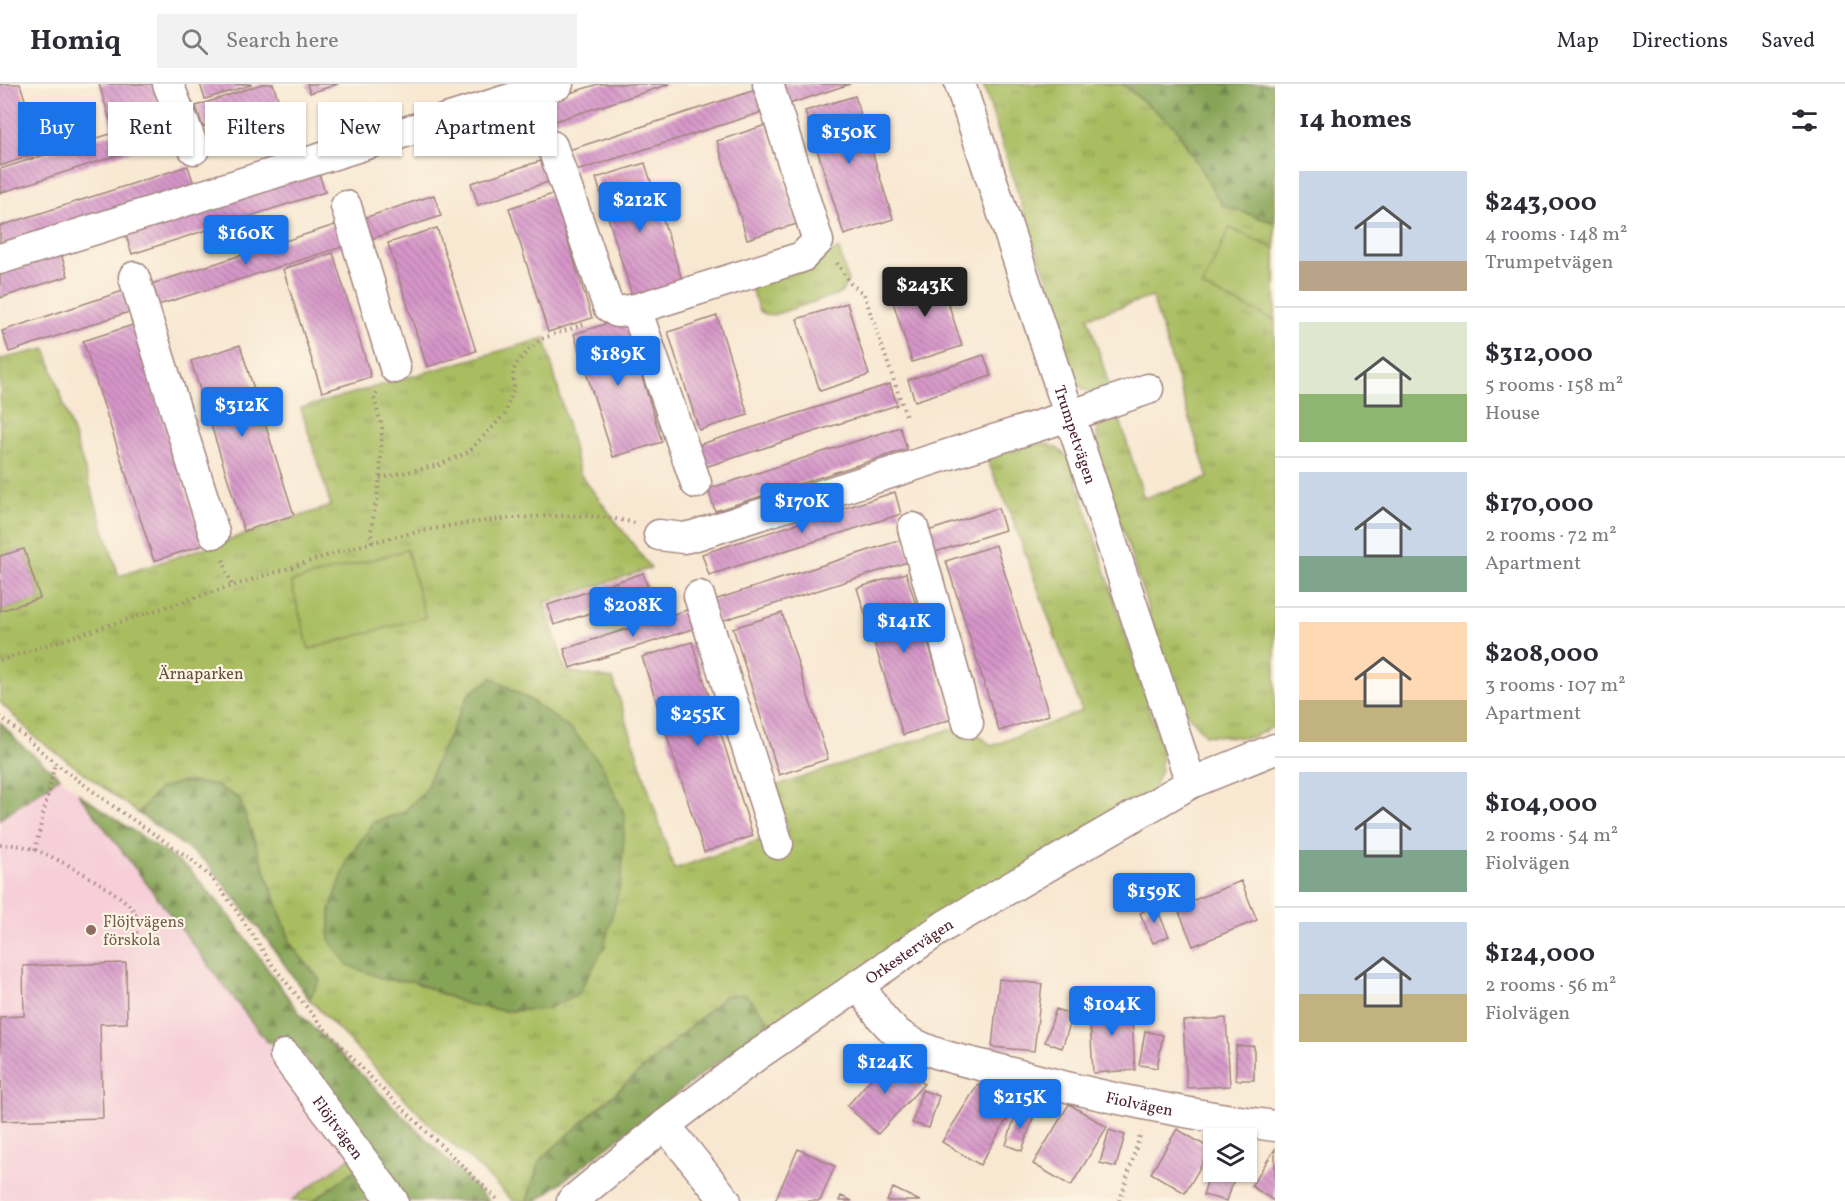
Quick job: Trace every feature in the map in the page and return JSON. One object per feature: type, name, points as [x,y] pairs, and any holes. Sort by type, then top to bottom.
[{"type":"street","points":[[168,84],[194,149]]},
{"type":"street","points":[[0,259],[558,84]]},
{"type":"street","points":[[556,156],[608,306],[626,311],[802,256],[818,241],[768,84]]},
{"type":"street","name":"Trumpetvägen","points":[[960,84],[1191,783]]},
{"type":"street","points":[[346,206],[395,368]]},
{"type":"street","points":[[134,277],[214,533]]},
{"type":"street","points":[[626,311],[696,483]]},
{"type":"street","points":[[659,535],[683,538],[693,536],[1148,389]]},
{"type":"street","points":[[913,528],[968,723]]},
{"type":"street","points":[[699,596],[778,844]]},
{"type":"street","name":"Orkestervägen","points":[[572,1201],[665,1125],[753,1058],[946,925],[1191,783],[1275,749]]},
{"type":"street","name":"Fiolvägen","points":[[859,984],[883,1020],[903,1037],[916,1045],[943,1055],[1034,1080],[1146,1105],[1275,1126]]},
{"type":"street","name":"Flöjtvägen","points":[[285,1055],[393,1201]]},
{"type":"street","points":[[665,1125],[726,1201]]},
{"type":"path","points":[[818,241],[829,249],[851,284],[864,294],[906,416]]},
{"type":"path","points":[[380,478],[439,465],[468,452],[505,414],[514,389],[513,371],[518,361],[541,339],[626,311]]},
{"type":"path","points":[[372,542],[371,531],[380,478],[382,428],[374,397],[395,368]]},
{"type":"path","points":[[0,660],[372,542],[448,525],[534,516],[602,516],[638,525],[659,535]]},
{"type":"path","points":[[0,716],[55,763],[188,857],[211,877],[273,966],[322,1026],[378,1085],[499,1201]]},
{"type":"path","points":[[35,850],[55,763]]},
{"type":"path","points":[[0,844],[35,850],[79,871],[127,902],[136,913],[136,943]]},
{"type":"path","points":[[1120,1201],[1139,1141],[1146,1105]]},
{"type":"shaded area","name":"Flöjtvägens förskola","points":[[60,777],[78,793],[273,1049],[351,1157],[291,1201],[0,1201],[0,819]]},
{"type":"green space","points":[[983,84],[1122,84],[1176,128],[1222,205],[1275,223],[1275,726],[1250,738],[1205,735],[1178,703],[1098,452],[1097,431],[1105,420],[1120,420],[1144,498],[1208,478],[1152,297],[1088,317],[1110,388],[1093,393],[1083,389],[1076,381],[1062,337],[1057,304],[1034,243]]},
{"type":"green space","points":[[1122,84],[1275,84],[1275,223],[1222,205],[1176,128]]},
{"type":"green space","points":[[1230,228],[1275,249],[1275,320],[1202,287]]},
{"type":"green space","points":[[839,249],[848,281],[841,293],[770,316],[759,311],[748,280]]},
{"type":"green space","name":"Ärnaparken","points":[[545,338],[580,474],[651,568],[544,603],[566,671],[613,679],[674,869],[789,830],[773,787],[966,724],[992,746],[1082,711],[1011,514],[985,455],[1044,443],[1057,448],[1070,459],[1162,750],[1161,770],[1152,792],[775,1027],[725,996],[540,1160],[527,1201],[513,1201],[469,1158],[434,1129],[309,999],[319,980],[292,946],[239,798],[159,789],[138,813],[35,737],[0,702],[0,611],[40,598],[24,549],[0,556],[0,359],[46,349],[119,576],[331,506],[301,408]],"holes":[[[492,678],[530,700],[574,732],[547,1009],[506,1011],[466,1004],[412,981],[386,980],[330,941],[330,910],[349,857],[374,822],[403,813],[425,791],[438,758]]]},
{"type":"green space","points":[[407,550],[425,617],[309,649],[291,582]]},
{"type":"green space","points":[[492,678],[530,700],[574,732],[601,764],[625,816],[621,882],[603,950],[578,994],[547,1009],[506,1011],[466,1004],[412,981],[386,980],[348,965],[330,941],[330,910],[349,857],[374,822],[403,813],[425,791],[469,694]]},
{"type":"green space","points":[[0,722],[19,743],[60,777],[0,819]]},
{"type":"green space","points":[[181,782],[213,784],[239,798],[292,946],[320,980],[309,999],[260,930],[206,862],[138,813],[159,789]]},
{"type":"green space","points":[[78,793],[189,869],[230,916],[300,1014],[489,1201],[409,1201],[371,1146],[300,1052],[266,1041]]},
{"type":"green space","points":[[745,994],[775,1027],[719,1061],[537,1201],[527,1201],[540,1160],[725,996]]},
{"type":"green space","points":[[351,1157],[359,1167],[313,1201],[291,1201]]},
{"type":"green space","points":[[359,1167],[381,1201],[313,1201]]},
{"type":"building","points":[[0,84],[20,84],[26,102],[18,102],[18,156],[30,156],[0,166]]},
{"type":"building","points":[[99,84],[153,84],[158,102],[108,102],[108,114]]},
{"type":"building","points":[[200,84],[251,84],[251,85],[205,99]]},
{"type":"building","points":[[262,84],[273,84],[279,102],[208,102]]},
{"type":"building","points":[[307,84],[338,84],[310,93]]},
{"type":"building","points":[[598,84],[670,84],[557,120],[557,102],[545,101]]},
{"type":"building","points":[[779,84],[850,84],[786,105]]},
{"type":"building","points":[[762,88],[769,110],[576,171],[569,150]]},
{"type":"building","points":[[855,96],[893,219],[844,235],[805,111]]},
{"type":"building","points":[[205,103],[205,126],[203,127],[196,106]]},
{"type":"building","points":[[766,125],[797,224],[747,239],[717,141]]},
{"type":"building","points":[[108,135],[108,156],[115,156],[0,193],[0,169],[41,156],[96,156],[96,138]]},
{"type":"building","points":[[547,159],[554,180],[478,205],[471,183]]},
{"type":"building","points":[[645,163],[684,286],[634,302],[596,178]]},
{"type":"building","points":[[188,166],[195,188],[2,249],[0,226]]},
{"type":"building","points":[[318,171],[325,192],[132,254],[125,233]]},
{"type":"building","points":[[553,194],[592,318],[548,332],[509,208]]},
{"type":"building","points":[[434,195],[441,216],[365,241],[358,220]]},
{"type":"building","points":[[338,224],[345,246],[152,307],[145,286]]},
{"type":"building","points":[[437,228],[476,351],[427,367],[388,243]]},
{"type":"building","points":[[333,253],[371,377],[322,392],[283,269]]},
{"type":"building","points":[[61,254],[68,276],[0,298],[0,275]]},
{"type":"building","points":[[939,274],[962,346],[912,362],[889,289]]},
{"type":"building","points":[[126,290],[132,311],[9,352],[2,331]]},
{"type":"building","points":[[847,303],[869,375],[820,391],[797,319]]},
{"type":"building","points":[[717,316],[748,415],[699,430],[668,332]]},
{"type":"building","points":[[624,318],[662,442],[613,457],[574,334]]},
{"type":"building","points":[[133,325],[203,545],[154,561],[83,341]]},
{"type":"building","points":[[240,345],[294,515],[244,531],[191,361]]},
{"type":"building","points":[[984,355],[991,376],[915,401],[908,380]]},
{"type":"building","points":[[890,384],[897,405],[705,467],[698,445]]},
{"type":"building","points":[[900,427],[907,449],[715,511],[708,489]]},
{"type":"building","points":[[895,492],[901,514],[709,575],[702,554]]},
{"type":"building","points":[[998,508],[1005,530],[929,554],[922,533]]},
{"type":"building","points":[[904,539],[911,561],[718,622],[711,601]]},
{"type":"building","points":[[996,545],[1049,715],[999,731],[946,561]]},
{"type":"building","points":[[24,549],[40,598],[0,611],[0,556]]},
{"type":"building","points":[[643,573],[650,593],[554,625],[548,605]]},
{"type":"building","points":[[906,573],[952,719],[903,735],[857,588]]},
{"type":"building","points":[[696,607],[702,626],[570,668],[564,649]]},
{"type":"building","points":[[782,613],[828,759],[779,775],[733,628]]},
{"type":"building","points":[[692,642],[753,836],[704,852],[642,657]]},
{"type":"building","points":[[1241,881],[1257,920],[1193,946],[1177,907]]},
{"type":"building","points":[[1155,905],[1169,936],[1153,943],[1140,913]]},
{"type":"building","points":[[126,963],[127,1023],[100,1024],[103,1118],[2,1121],[0,1017],[24,1016],[23,966]]},
{"type":"building","points":[[999,979],[1042,984],[1034,1051],[992,1047]]},
{"type":"building","points":[[1131,1001],[1135,1070],[1093,1073],[1089,1004]]},
{"type":"building","points":[[1056,1009],[1073,1015],[1062,1048],[1045,1042]]},
{"type":"building","points":[[1226,1018],[1230,1086],[1187,1088],[1183,1021]]},
{"type":"building","points":[[1145,1031],[1163,1035],[1157,1068],[1139,1065]]},
{"type":"building","points":[[1236,1046],[1254,1046],[1254,1080],[1236,1080]]},
{"type":"building","points":[[892,1055],[924,1084],[878,1134],[847,1106]]},
{"type":"building","points":[[978,1084],[1015,1106],[980,1165],[942,1142]]},
{"type":"building","points":[[922,1090],[939,1096],[929,1128],[912,1123]]},
{"type":"building","points":[[1069,1104],[1107,1127],[1071,1186],[1033,1164]]},
{"type":"building","points":[[1017,1109],[1034,1115],[1022,1151],[1006,1145]]},
{"type":"building","points":[[1177,1129],[1203,1144],[1203,1163],[1185,1193],[1151,1173]]},
{"type":"building","points":[[1109,1130],[1125,1135],[1116,1167],[1100,1163]]},
{"type":"building","points":[[798,1149],[835,1166],[820,1201],[775,1201]]},
{"type":"building","points":[[1275,1149],[1275,1201],[1251,1186],[1254,1182],[1257,1182],[1257,1177]]},
{"type":"building","points":[[1207,1182],[1233,1182],[1227,1201],[1203,1195]]},
{"type":"building","points":[[893,1188],[920,1201],[887,1201]]},
{"type":"building","points":[[841,1196],[852,1201],[839,1201]]},
{"type":"place","name":"Flöjtvägens förskola","points":[[91,930]]}]
